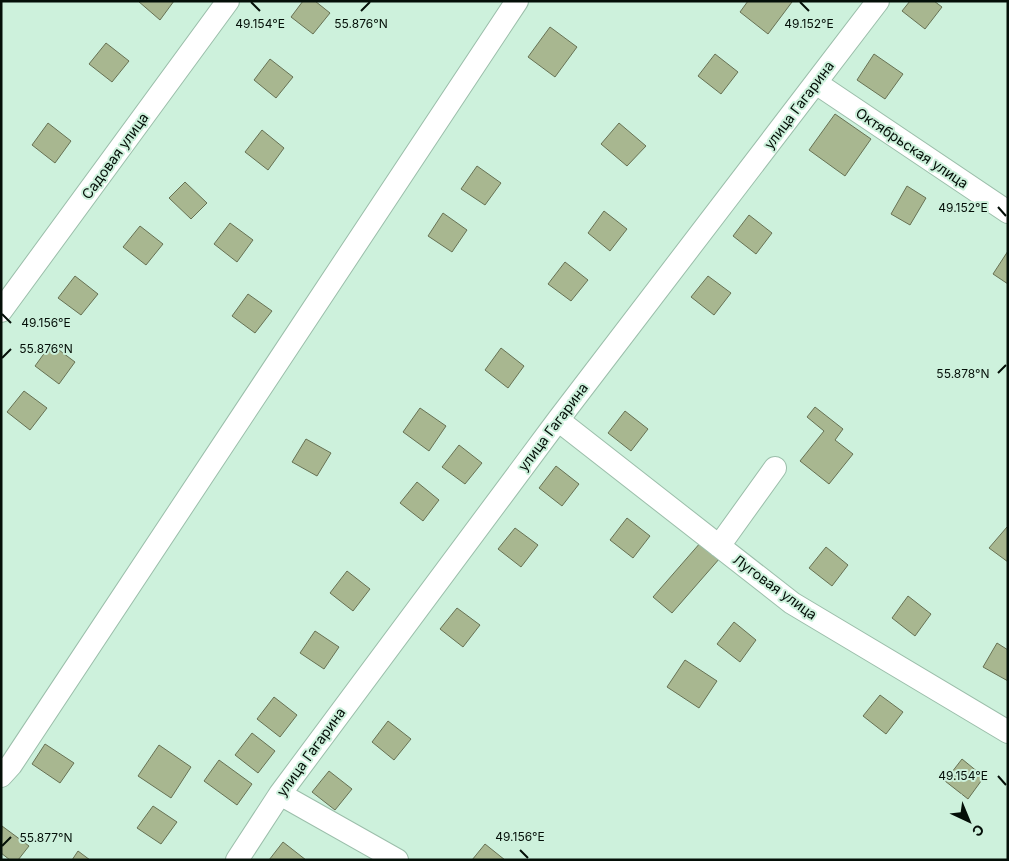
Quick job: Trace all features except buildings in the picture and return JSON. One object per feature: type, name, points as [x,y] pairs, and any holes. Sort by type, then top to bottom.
[{"type":"street","name":"Садовая улица","points":[[1,311],[228,1]]},
{"type":"street","points":[[1,776],[27,740],[517,1]]},
{"type":"street","name":"улица Гагарина","points":[[237,860],[280,794],[558,420],[878,1]]},
{"type":"street","name":"Октябрьская улица","points":[[816,84],[1008,212]]},
{"type":"street","name":"Луговая улица","points":[[558,420],[792,603],[1008,732]]},
{"type":"street","points":[[719,546],[775,468]]},
{"type":"street","points":[[280,794],[397,860]]}]
